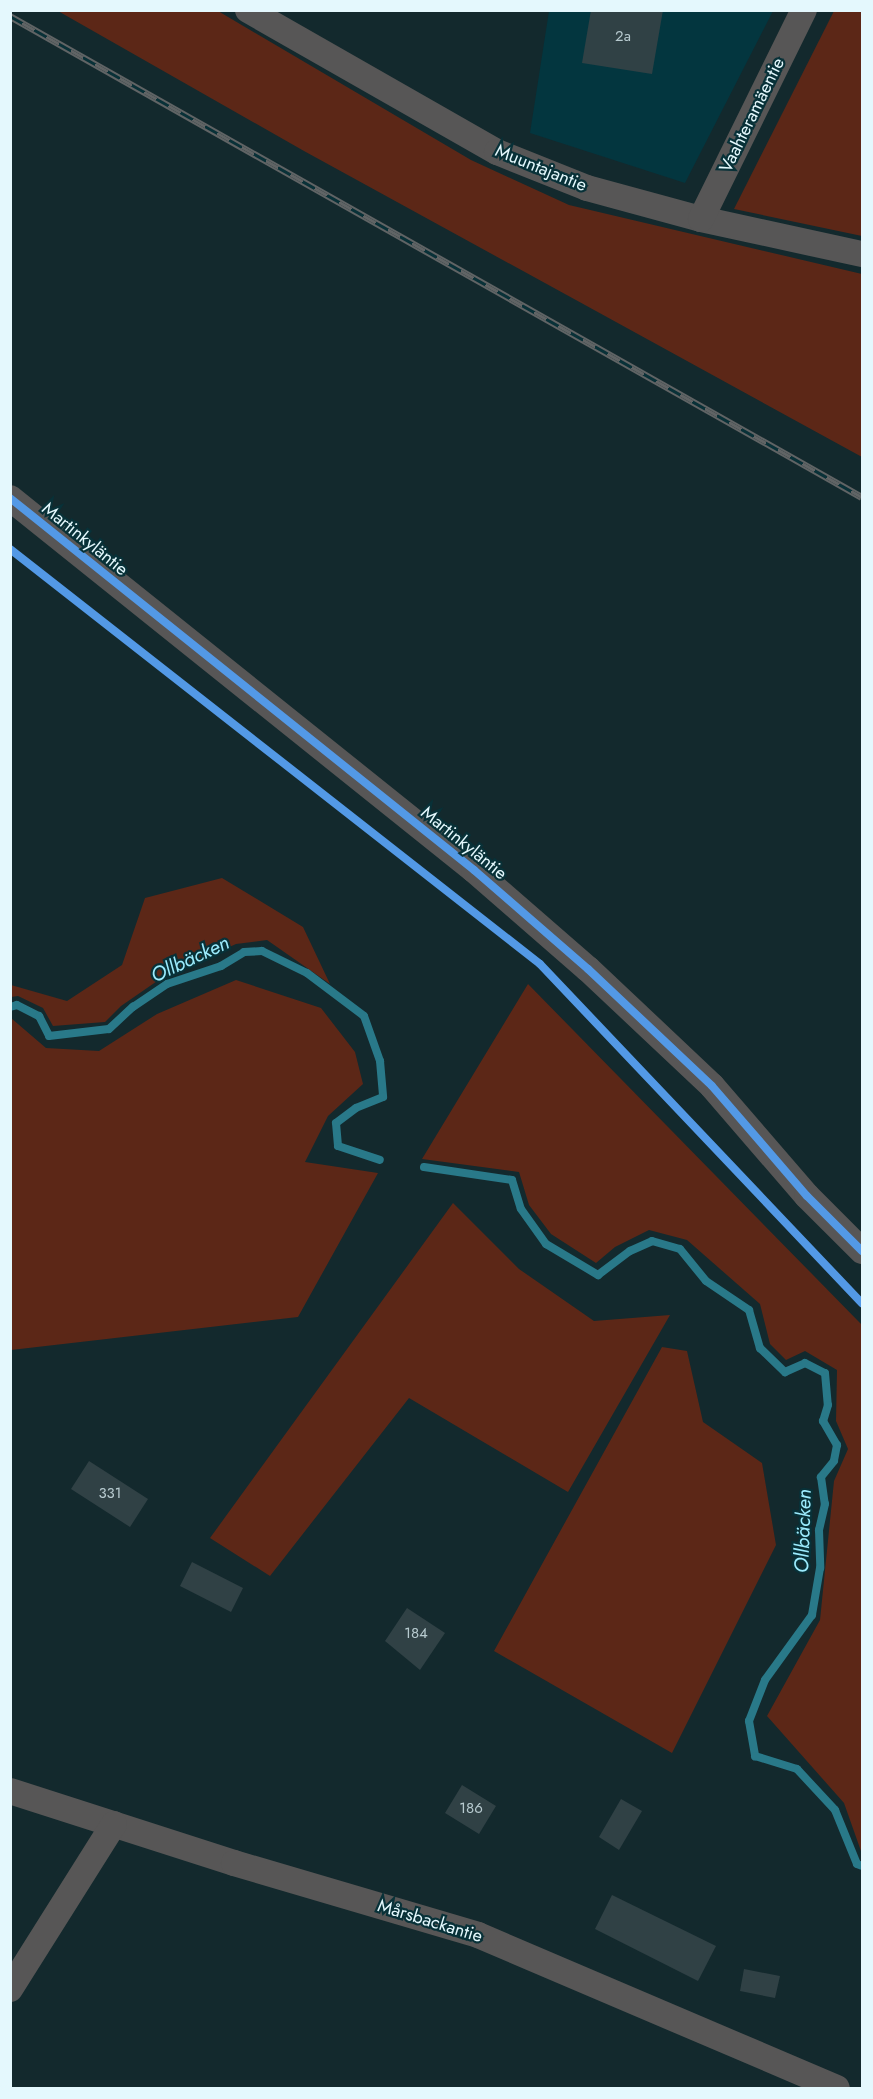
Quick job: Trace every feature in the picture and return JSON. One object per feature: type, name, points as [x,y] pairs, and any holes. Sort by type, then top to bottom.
[{"type":"street","name":"Muuntajantie","points":[[248,10],[497,152],[587,188],[701,219],[862,254]]},
{"type":"street","name":"Vaahteramäentie","points":[[701,219],[804,10]]},
{"type":"street","name":"Martinkyläntie","points":[[10,498],[465,862],[588,969],[712,1086],[807,1196],[862,1251]]},
{"type":"street","name":"Mårsbackantie","points":[[10,1791],[478,1935],[837,2088]]},
{"type":"street","points":[[10,1989],[114,1824]]},
{"type":"shaded area","points":[[58,11],[218,11],[471,160],[569,205],[862,274],[862,457],[304,151]]},
{"type":"shaded area","points":[[549,11],[773,11],[685,183],[530,133]]},
{"type":"shaded area","points":[[834,11],[862,11],[862,236],[734,209]]},
{"type":"shaded area","points":[[222,878],[303,927],[330,984],[267,940],[236,944],[163,977],[121,1006],[105,1022],[53,1026],[43,1008],[18,996],[11,997],[11,985],[67,1001],[122,965],[145,898]]},
{"type":"shaded area","points":[[236,980],[321,1008],[355,1052],[363,1084],[328,1116],[305,1162],[378,1173],[298,1317],[11,1350],[11,1018],[46,1048],[99,1051],[157,1014]]},
{"type":"shaded area","points":[[528,984],[862,1325],[862,1854],[844,1803],[767,1716],[820,1620],[834,1481],[848,1449],[836,1421],[837,1370],[805,1351],[786,1360],[770,1344],[760,1304],[687,1240],[649,1230],[615,1247],[596,1263],[551,1234],[529,1205],[519,1172],[422,1159]]},
{"type":"shaded area","points":[[453,1203],[519,1269],[594,1321],[670,1315],[568,1492],[409,1398],[270,1576],[210,1538]]},
{"type":"shaded area","points":[[662,1347],[687,1351],[703,1422],[762,1463],[776,1545],[672,1753],[494,1651]]},
{"type":"building","points":[[591,10],[663,10],[652,74],[582,63]]},
{"type":"building","points":[[89,1461],[148,1499],[130,1527],[71,1489]]},
{"type":"building","points":[[192,1562],[243,1588],[231,1612],[180,1586]]},
{"type":"building","points":[[407,1608],[445,1633],[420,1670],[385,1641]]},
{"type":"building","points":[[462,1785],[496,1806],[479,1834],[445,1813]]},
{"type":"building","points":[[621,1799],[642,1811],[619,1850],[599,1837]]},
{"type":"building","points":[[612,1895],[716,1946],[698,1981],[595,1929]]},
{"type":"building","points":[[744,1969],[780,1976],[775,1998],[740,1991]]},
{"type":"waterway","name":"Ollbäcken","points":[[10,1007],[17,1005],[39,1016],[49,1036],[109,1029],[133,1007],[167,984],[221,966],[244,952],[262,951],[307,973],[364,1016],[380,1061],[383,1097],[356,1108],[336,1123],[338,1146],[380,1160]]},
{"type":"waterway","name":"Ollbäcken","points":[[424,1167],[512,1180],[521,1209],[546,1244],[598,1275],[630,1251],[652,1241],[680,1249],[706,1281],[749,1310],[760,1348],[785,1372],[805,1363],[825,1373],[828,1405],[823,1421],[837,1445],[834,1461],[821,1477],[825,1504],[819,1530],[820,1568],[812,1615],[765,1680],[749,1721],[755,1756],[797,1769],[835,1810],[857,1864],[862,1866]]},
{"type":"railway","points":[[10,16],[862,497]]},
{"type":"cycle path","points":[[10,498],[474,870],[588,969],[712,1086],[807,1196],[862,1251]]},
{"type":"cycle path","points":[[10,549],[540,964],[862,1303]]}]
